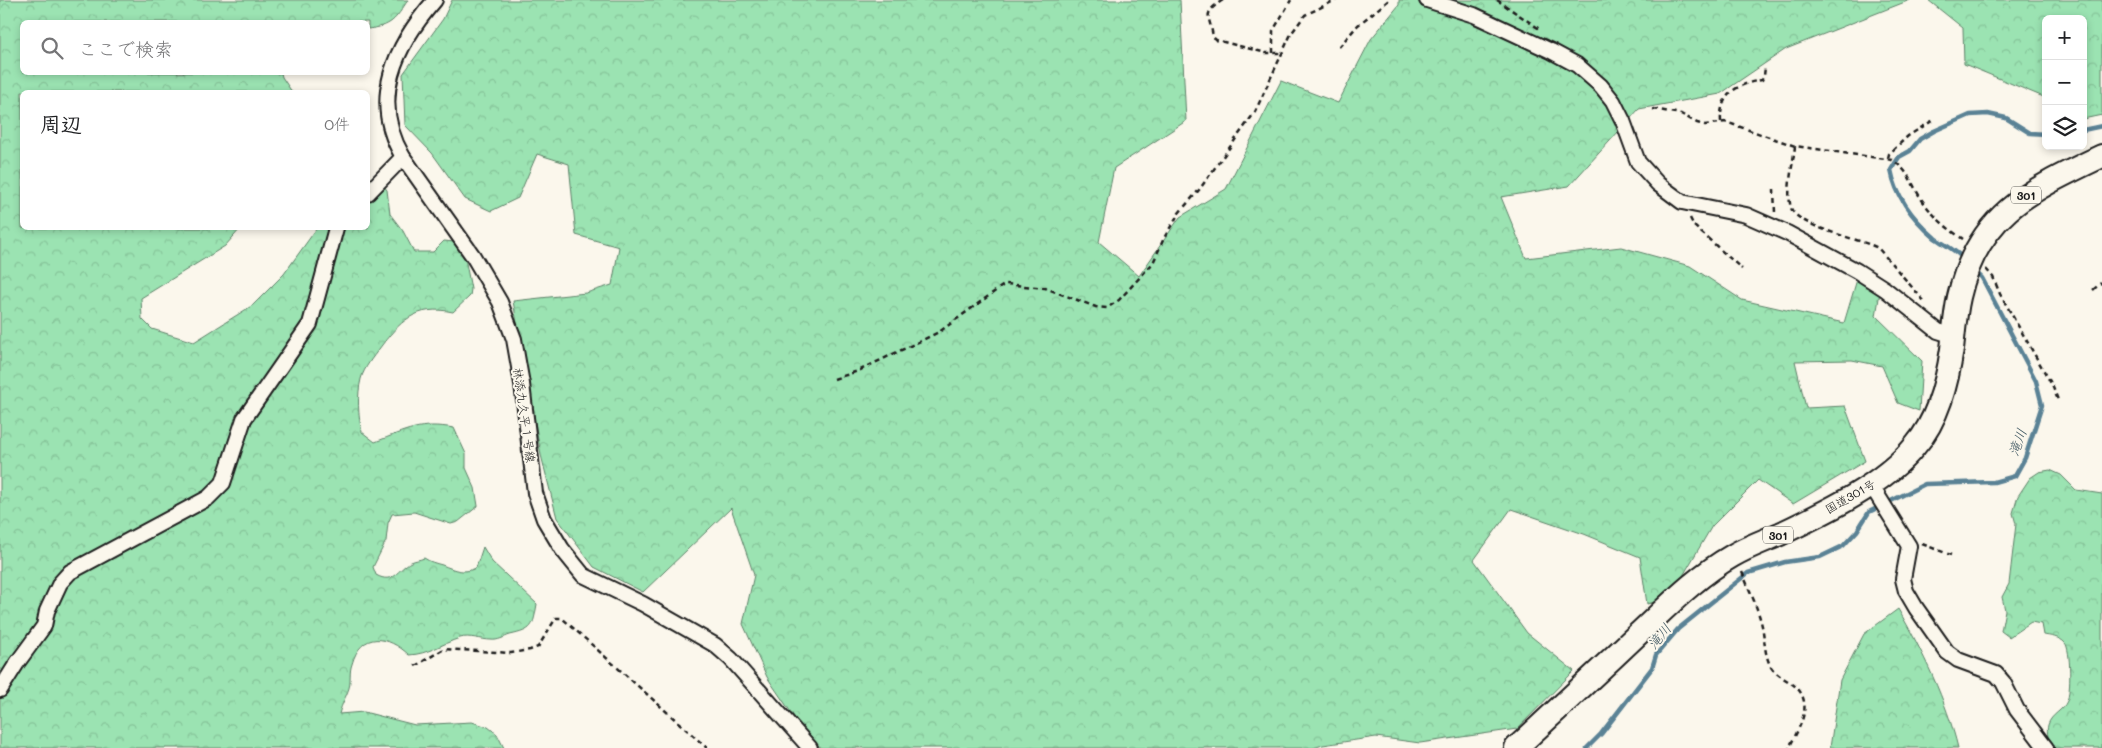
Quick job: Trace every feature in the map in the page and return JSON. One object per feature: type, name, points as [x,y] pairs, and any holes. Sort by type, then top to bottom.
[{"type":"highway","name":"国道301号","points":[[1516,748],[1684,590],[1732,556],[1790,529],[1871,485],[1904,458],[1927,431],[1940,402],[1951,358],[1958,299],[1963,280],[1974,254],[1988,231],[2000,217],[2023,197],[2059,176],[2102,156]]},
{"type":"street","name":"林添九久平１号線","points":[[435,0],[418,20],[397,56],[390,78],[388,120],[393,140],[403,157],[473,256],[500,302],[514,339],[536,493],[544,519],[562,549],[583,575],[643,604],[715,645],[731,659],[810,748]]},
{"type":"street","points":[[1427,0],[1474,15],[1551,51],[1577,66],[1600,86],[1612,101],[1623,121],[1638,162],[1658,184],[1682,202],[1746,215],[1777,228],[1857,271],[1885,289],[1938,331],[1954,336]]},
{"type":"street","points":[[370,191],[403,157]]},
{"type":"street","points":[[0,690],[16,663],[44,626],[47,611],[60,584],[70,572],[208,498],[223,483],[244,419],[310,324],[335,230]]},
{"type":"street","points":[[1871,485],[1909,546],[1903,579],[1906,591],[1916,608],[1948,652],[1958,660],[1996,674],[2003,682],[2017,710],[2046,748]]},
{"type":"path","points":[[1223,0],[1215,4],[1208,16],[1213,27],[1213,37],[1225,44],[1272,53],[1282,53]]},
{"type":"path","points":[[1272,53],[1273,31],[1291,0]]},
{"type":"path","points":[[834,378],[858,371],[939,332],[1005,284],[1045,288],[1096,307],[1107,308],[1119,300],[1154,262],[1164,238],[1179,213],[1199,190],[1255,112],[1291,34],[1305,14],[1336,0]]},
{"type":"path","points":[[1340,47],[1358,25],[1389,0]]},
{"type":"path","points":[[1497,0],[1538,26],[1546,35],[1551,51]]},
{"type":"path","points":[[1721,123],[1720,116],[1730,93],[1736,86],[1762,80],[1765,67]]},
{"type":"path","points":[[1653,109],[1681,114],[1697,123],[1705,125],[1726,122],[1795,146],[1888,158],[1904,168],[1925,205],[1955,234],[1994,277],[2000,294],[2052,385],[2058,400]]},
{"type":"path","points":[[1888,158],[1889,154],[1908,136],[1935,119]]},
{"type":"path","points":[[1795,146],[1790,192],[1791,209],[1796,216],[1838,235],[1868,243],[1878,248],[1917,290],[1927,304]]},
{"type":"path","points":[[1774,189],[1777,228]]},
{"type":"path","points":[[1682,202],[1694,226],[1742,269]]},
{"type":"path","points":[[2093,290],[2102,282]]},
{"type":"path","points":[[1906,541],[1913,541],[1951,555]]},
{"type":"path","points":[[1732,556],[1742,573],[1760,617],[1764,645],[1772,668],[1796,685],[1801,692],[1804,702],[1804,714],[1789,748]]},
{"type":"path","points":[[415,666],[444,649],[512,652],[530,650],[538,647],[556,618],[562,618],[707,748]]},
{"type":"green space","points":[[0,0],[408,0],[400,13],[392,21],[383,26],[370,29],[370,20],[20,20],[20,75],[282,75],[291,90],[20,90],[20,230],[239,230],[225,246],[141,298],[142,319],[152,329],[194,342],[253,305],[284,274],[316,230],[370,230],[370,179],[375,175],[387,190],[390,214],[403,231],[414,252],[433,252],[444,241],[454,242],[465,258],[471,289],[470,296],[453,312],[440,310],[419,313],[401,323],[371,359],[362,375],[359,392],[359,412],[362,432],[375,442],[414,428],[442,426],[454,428],[466,454],[466,468],[475,488],[478,506],[458,522],[451,524],[414,512],[392,514],[388,523],[386,541],[373,567],[376,575],[387,578],[395,575],[411,562],[424,558],[455,570],[467,571],[476,568],[483,547],[492,562],[537,604],[533,623],[528,629],[499,639],[487,640],[464,637],[429,651],[409,655],[401,648],[384,640],[368,641],[356,653],[351,667],[349,688],[339,714],[364,712],[415,725],[472,722],[488,727],[497,734],[504,748],[0,748]]},
{"type":"green space","points":[[452,0],[1180,0],[1186,121],[1114,168],[1099,242],[1139,276],[1180,217],[1226,189],[1281,81],[1338,103],[1371,39],[1399,5],[1399,0],[1910,0],[1786,49],[1720,94],[1639,109],[1569,186],[1501,197],[1526,258],[1621,247],[1690,266],[1742,300],[1844,323],[1858,276],[1880,292],[1876,316],[1922,361],[1919,411],[1898,403],[1882,366],[1852,360],[1795,361],[1806,408],[1845,406],[1865,461],[1793,504],[1758,480],[1712,526],[1670,598],[1647,604],[1640,557],[1584,534],[1511,509],[1474,560],[1527,633],[1574,671],[1517,729],[1420,743],[1376,737],[1313,748],[821,748],[805,733],[767,677],[743,624],[754,575],[731,508],[643,592],[594,567],[557,518],[541,455],[513,301],[586,293],[612,285],[619,247],[576,235],[569,164],[537,154],[518,198],[491,211],[465,199],[432,153],[405,125],[403,74],[443,19]]},
{"type":"green space","points":[[1928,0],[2102,0],[2102,115],[2087,118],[2087,15],[2042,15],[2042,96],[1964,64],[1963,28]]},
{"type":"green space","points":[[2050,470],[2061,475],[2076,490],[2102,494],[2102,748],[2051,748],[2047,728],[2052,718],[2067,701],[2070,681],[2068,653],[2065,643],[2058,638],[2043,635],[2041,624],[2031,622],[2009,637],[2001,631],[2005,610],[2002,597],[2009,584],[2016,524],[2013,513],[2018,496],[2030,478],[2039,472]]},
{"type":"green space","points":[[1898,609],[1933,677],[1958,748],[1830,748],[1840,680],[1864,634]]},
{"type":"waterway","name":"滝川","points":[[1964,259],[1927,231],[1907,207],[1893,180],[1891,170],[1899,157],[1910,151],[1920,139],[1970,115],[1988,114],[2006,118],[2030,133],[2042,134]]},
{"type":"waterway","name":"滝川","points":[[2087,129],[2102,126]]},
{"type":"waterway","name":"滝川","points":[[1587,748],[1601,734],[1652,668],[1656,655],[1678,629],[1748,573],[1785,562],[1820,557],[1843,546],[1857,531],[1869,512],[1925,484],[1994,482],[2015,476],[2025,458],[2042,405],[2036,381],[1982,278],[1974,270]]}]
